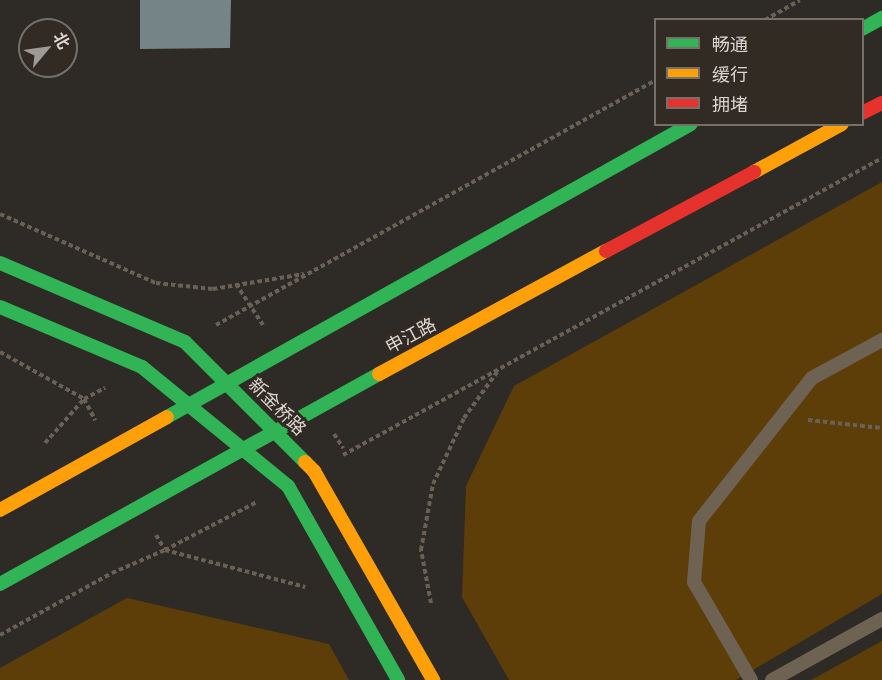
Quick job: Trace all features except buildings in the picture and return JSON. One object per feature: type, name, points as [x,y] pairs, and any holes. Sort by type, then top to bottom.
[{"type":"main road","points":[[864,28],[882,18]]},
{"type":"main road","points":[[864,112],[882,103]]},
{"type":"main road","points":[[0,510],[687,126]]},
{"type":"main road","name":"申江路","points":[[0,584],[274,430],[838,126]]},
{"type":"main road","name":"新金桥路","points":[[0,263],[185,342],[314,471],[433,680]]},
{"type":"main road","points":[[0,307],[142,367],[240,450],[288,486],[398,680]]},
{"type":"lane","points":[[751,680],[694,582],[699,521],[812,378],[882,340]]},
{"type":"lane","points":[[772,680],[882,619]]},
{"type":"path","points":[[768,18],[800,0]]},
{"type":"path","points":[[236,284],[251,305],[654,81]]},
{"type":"path","points":[[346,453],[882,158]]},
{"type":"path","points":[[0,214],[156,283],[213,288],[307,273]]},
{"type":"path","points":[[0,352],[84,399],[45,444],[36,449]]},
{"type":"path","points":[[432,609],[421,550],[433,484],[464,418],[498,370]]},
{"type":"path","points":[[781,417],[882,428]]},
{"type":"path","points":[[0,634],[112,573],[165,550],[312,588]]},
{"type":"shaded area","points":[[882,182],[882,594],[736,680],[509,680],[462,597],[466,486],[514,386]]},
{"type":"shaded area","points":[[127,598],[329,644],[349,680],[0,680],[0,668]]},
{"type":"shaded area","points":[[882,641],[882,680],[811,680]]},
{"type":"traffic: fast","points":[[864,28],[882,18]]},
{"type":"traffic: fast","points":[[167,417],[687,126]]},
{"type":"traffic: fast","points":[[0,263],[185,342],[305,462]]},
{"type":"traffic: fast","points":[[0,307],[142,367],[288,486],[398,680]]},
{"type":"traffic: fast","points":[[0,584],[379,374]]},
{"type":"traffic: slow","points":[[754,172],[838,126]]},
{"type":"traffic: slow","points":[[379,374],[606,251]]},
{"type":"traffic: slow","points":[[0,510],[167,417]]},
{"type":"traffic: slow","points":[[305,462],[314,471],[433,680]]},
{"type":"traffic: jam","points":[[864,112],[882,103]]},
{"type":"traffic: jam","points":[[606,251],[754,172]]}]
